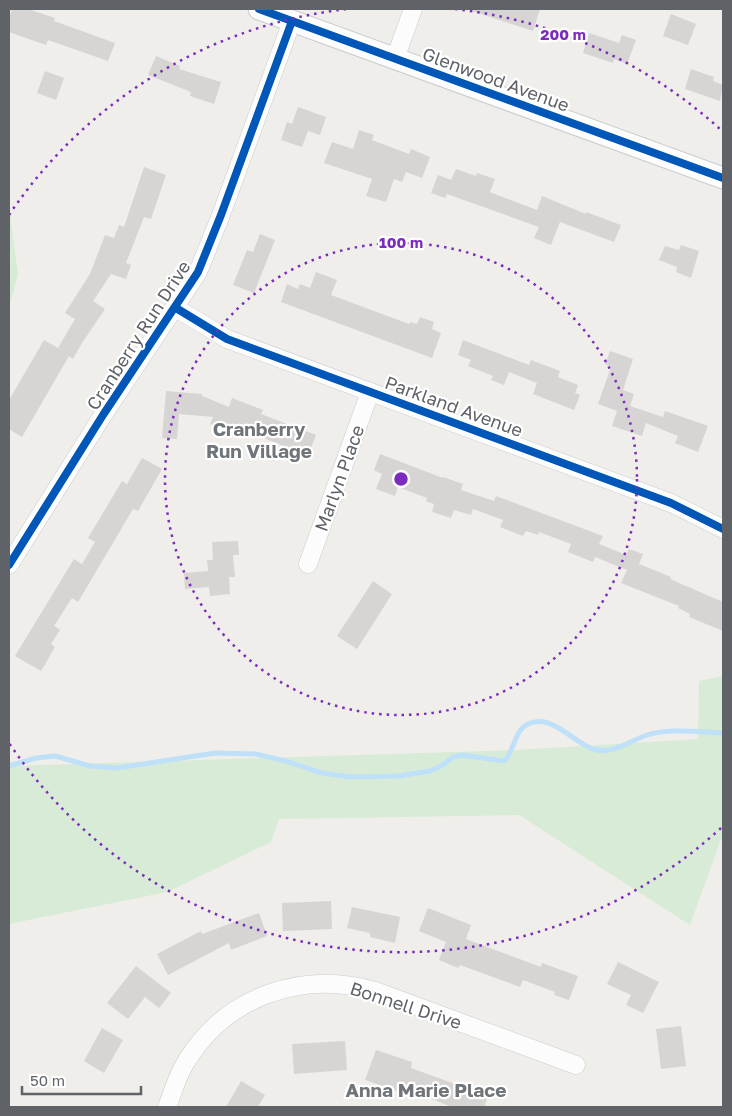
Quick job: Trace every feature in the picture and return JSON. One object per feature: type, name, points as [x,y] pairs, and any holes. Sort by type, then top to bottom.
[{"type":"street","name":"Glenwood Avenue","points":[[259,9],[723,178]]},
{"type":"street","points":[[395,59],[414,9]]},
{"type":"street","name":"Cranberry Run Drive","points":[[9,565],[103,416],[198,272],[218,223],[292,21]]},
{"type":"street","name":"Parkland Avenue","points":[[176,308],[227,339],[538,452],[670,503],[723,529]]},
{"type":"street","name":"Marlyn Place","points":[[308,564],[370,392]]},
{"type":"street","name":"Bonnell Drive","points":[[167,1107],[187,1060],[202,1039],[222,1020],[243,1005],[269,993],[293,986],[316,983],[342,984],[375,991],[576,1065]]},
{"type":"green space","points":[[9,207],[18,274],[9,308]]},
{"type":"green space","points":[[723,676],[723,834],[690,925],[519,815],[279,819],[271,842],[167,892],[9,924],[9,766],[516,750],[698,739],[699,681]]},
{"type":"building","points":[[12,9],[28,9],[55,18],[54,21],[115,43],[108,61],[48,40],[46,45],[9,32],[9,18]]},
{"type":"building","points":[[473,9],[540,9],[533,31],[472,11]]},
{"type":"building","points":[[671,14],[696,24],[688,45],[663,36]]},
{"type":"building","points":[[589,33],[619,43],[622,35],[636,40],[627,64],[614,59],[613,63],[583,53]]},
{"type":"building","points":[[156,56],[180,66],[179,69],[221,82],[214,104],[190,96],[191,92],[148,75]]},
{"type":"building","points":[[691,69],[714,77],[713,81],[723,85],[720,101],[685,89]]},
{"type":"building","points":[[45,71],[64,78],[56,100],[37,93]]},
{"type":"building","points":[[298,107],[326,117],[320,135],[308,131],[302,147],[281,140],[287,122],[292,124]]},
{"type":"building","points":[[359,130],[374,135],[372,140],[409,154],[411,149],[430,157],[422,178],[406,172],[402,182],[394,179],[386,202],[366,196],[372,179],[324,163],[332,142],[353,149]]},
{"type":"building","points":[[144,167],[166,175],[151,219],[144,217],[126,263],[131,265],[126,279],[111,274],[93,301],[105,309],[73,359],[69,356],[22,437],[9,429],[9,400],[44,340],[58,348],[75,319],[65,313],[90,274],[105,235],[114,238],[119,225],[124,227]]},
{"type":"building","points":[[456,169],[476,176],[477,173],[495,179],[490,192],[537,210],[542,196],[586,214],[586,212],[621,225],[614,242],[560,222],[551,245],[534,238],[539,227],[447,194],[445,198],[431,193],[438,175],[451,180]]},
{"type":"building","points":[[260,234],[275,240],[254,293],[233,285],[247,250],[253,252]]},
{"type":"building","points":[[681,245],[699,251],[691,278],[676,272],[677,267],[659,260],[665,246],[679,250]]},
{"type":"building","points":[[316,272],[337,280],[331,295],[409,324],[410,322],[417,324],[420,317],[434,322],[432,329],[441,333],[432,358],[281,302],[287,284],[298,289],[300,284],[310,288]]},
{"type":"building","points":[[463,340],[529,365],[531,360],[560,371],[558,377],[578,385],[575,393],[580,395],[574,410],[533,394],[537,383],[509,372],[504,385],[491,380],[493,376],[468,366],[471,360],[458,355]]},
{"type":"building","points":[[610,351],[633,359],[623,390],[634,394],[630,406],[663,417],[665,411],[708,426],[698,452],[675,443],[678,436],[646,423],[642,436],[612,426],[617,411],[598,404],[611,367],[605,364]]},
{"type":"building","points":[[166,391],[202,394],[202,396],[229,407],[232,398],[263,410],[261,414],[316,435],[308,456],[234,426],[232,432],[210,424],[213,417],[179,414],[177,439],[162,438]]},
{"type":"building","points":[[380,454],[463,484],[461,490],[494,501],[496,496],[603,536],[599,544],[626,555],[629,549],[643,554],[639,564],[723,602],[723,631],[689,617],[690,614],[678,608],[679,606],[621,583],[627,570],[595,557],[593,562],[568,552],[571,544],[539,532],[538,535],[526,531],[523,536],[500,527],[503,520],[473,509],[471,515],[454,510],[451,518],[432,512],[434,504],[426,501],[427,498],[398,487],[395,496],[376,489],[382,474],[374,470]]},
{"type":"building","points":[[142,458],[162,469],[138,511],[133,509],[78,602],[72,598],[54,626],[60,630],[51,644],[55,647],[41,671],[15,656],[74,559],[82,564],[95,542],[88,538],[122,481],[127,484]]},
{"type":"building","points":[[238,541],[239,555],[233,555],[235,577],[229,577],[230,594],[210,596],[209,587],[185,589],[184,573],[208,571],[207,560],[213,560],[212,542]]},
{"type":"building","points":[[373,581],[392,594],[357,649],[337,636]]},
{"type":"building","points":[[331,901],[332,929],[283,931],[282,903]]},
{"type":"building","points":[[352,907],[400,917],[395,943],[370,937],[370,933],[347,928]]},
{"type":"building","points":[[428,908],[471,925],[466,939],[541,967],[542,963],[578,976],[569,1000],[554,995],[555,992],[523,980],[520,987],[460,965],[458,968],[439,960],[446,942],[419,931]]},
{"type":"building","points":[[259,913],[267,936],[231,950],[229,943],[168,975],[157,954],[201,931],[202,934]]},
{"type":"building","points":[[618,962],[659,982],[643,1013],[626,1005],[631,995],[607,984]]},
{"type":"building","points":[[136,966],[171,993],[159,1008],[145,997],[128,1019],[107,1003]]},
{"type":"building","points":[[681,1026],[686,1066],[661,1069],[656,1029]]},
{"type":"building","points":[[102,1028],[123,1040],[104,1073],[84,1061]]},
{"type":"building","points":[[345,1041],[347,1070],[294,1074],[292,1044]]},
{"type":"building","points":[[376,1050],[412,1062],[411,1068],[488,1096],[484,1107],[452,1107],[416,1093],[414,1097],[365,1080]]},
{"type":"building","points":[[241,1081],[265,1095],[258,1107],[226,1107]]},
{"type":"waterway","points":[[9,766],[36,758],[55,756],[90,766],[117,768],[215,753],[256,754],[322,773],[350,777],[399,776],[430,771],[453,757],[462,755],[504,761],[508,757],[523,727],[537,722],[554,725],[585,745],[600,750],[614,749],[655,733],[685,731],[723,733]]},
{"type":"cycle path","points":[[259,9],[723,178]]},
{"type":"cycle path","points":[[9,565],[103,415],[198,272],[221,215],[292,21]]},
{"type":"cycle path","points":[[176,308],[227,339],[671,503],[723,529]]},
{"type":"district","name":"Cranberry Run Village","points":[[259,439]]},
{"type":"district","name":"Anna Marie Place","points":[[426,1089]]}]
